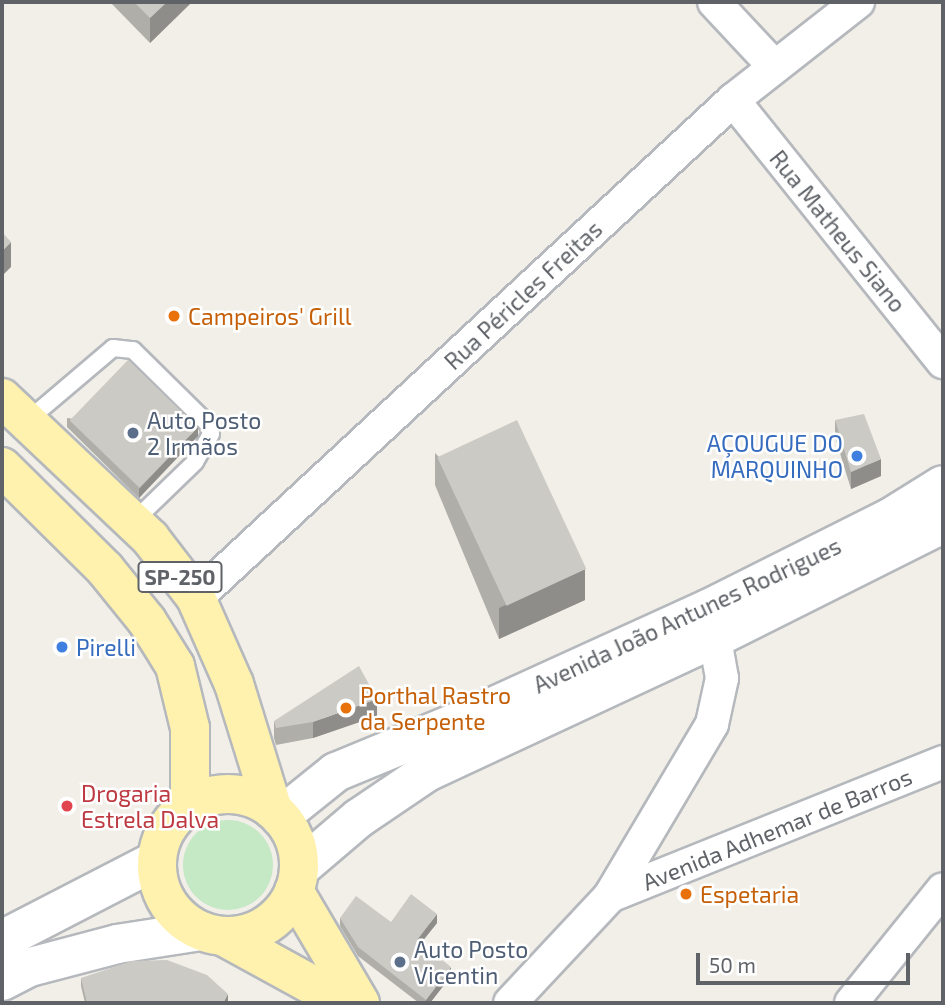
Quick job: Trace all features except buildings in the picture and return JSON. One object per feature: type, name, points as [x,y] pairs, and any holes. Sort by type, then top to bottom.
[{"type":"main road","name":"SP-250","points":[[14,410],[133,522],[196,598],[234,684],[277,813],[295,841],[296,880],[360,1003]]},
{"type":"main road","name":"SP-250","points":[[2,467],[105,569],[147,621],[175,666],[190,727],[190,805]]},
{"type":"main road","points":[[277,813],[254,798],[232,794],[211,796],[190,805],[162,838],[157,860],[167,903],[212,933],[345,1003]]},
{"type":"main road","points":[[212,933],[265,925],[282,911],[296,880]]},
{"type":"street","points":[[714,2],[773,65]]},
{"type":"street","name":"Rua Péricles Freitas","points":[[196,598],[733,100],[773,65],[859,2]]},
{"type":"street","name":"Rua Matheus Siano","points":[[733,100],[943,362]]},
{"type":"street","name":"Avenida João Antunes Rodrigues","points":[[296,880],[359,818],[428,772],[713,623],[943,485]]},
{"type":"street","name":"Avenida João Antunes Rodrigues","points":[[277,813],[336,772],[484,711],[713,623],[943,524]]},
{"type":"street","points":[[510,1003],[610,896],[712,724],[722,678],[713,623]]},
{"type":"street","name":"Avenida Adhemar de Barros","points":[[610,896],[943,762]]},
{"type":"street","points":[[2,940],[157,860]]},
{"type":"street","points":[[851,1003],[943,889]]},
{"type":"street","points":[[2,981],[30,967],[117,944],[212,933]]},
{"type":"lane","points":[[14,410],[113,348],[133,350],[208,424],[211,434],[195,462],[133,522]]},
{"type":"green space","points":[[228,820],[245,824],[260,833],[269,848],[273,865],[269,882],[260,897],[245,906],[228,910],[211,906],[196,897],[187,882],[183,865],[187,848],[196,833],[211,824]]},
{"type":"place","name":"Campeiros' Grill","points":[[174,316]]},
{"type":"place","name":"Auto Posto 2 Irmãos","points":[[133,433]]},
{"type":"place","name":"AÇOUGUE DO MARQUINHO","points":[[857,456]]},
{"type":"place","name":"Pirelli","points":[[62,647]]},
{"type":"place","name":"Porthal Rastro da Serpente","points":[[346,708]]},
{"type":"place","name":"Drogaria Estrela Dalva","points":[[67,806]]},
{"type":"place","name":"Espetaria","points":[[686,894]]},
{"type":"place","name":"Auto Posto Vicentin","points":[[400,962]]}]
